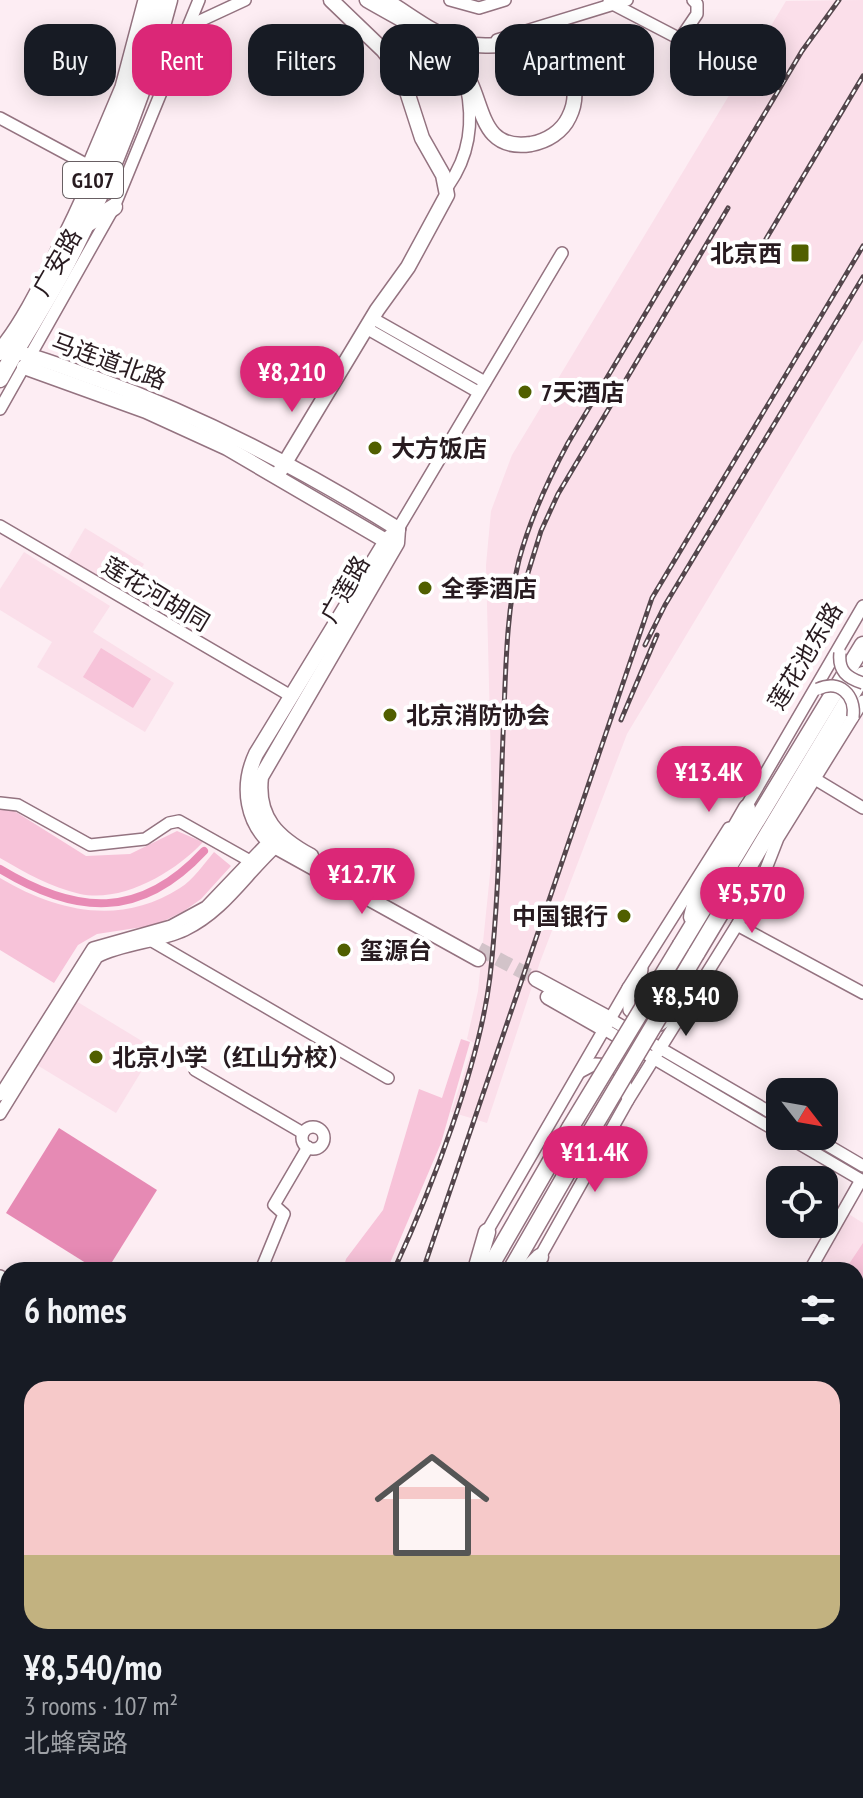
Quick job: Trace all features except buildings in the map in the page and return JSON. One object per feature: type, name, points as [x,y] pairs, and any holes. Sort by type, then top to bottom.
[{"type":"highway","name":"广安路","points":[[10,356],[141,58],[156,0]]},
{"type":"highway","name":"广安路","points":[[10,356],[47,298],[86,225],[139,97],[169,0]]},
{"type":"highway","points":[[86,225],[114,207]]},
{"type":"highway","points":[[47,298],[68,288]]},
{"type":"highway","name":"G107","points":[[0,379],[10,356]]},
{"type":"highway","name":"莲花池东路","points":[[493,1262],[570,1128],[863,645]]},
{"type":"highway","points":[[516,1262],[863,675]]},
{"type":"highway","points":[[684,940],[698,893],[747,808]]},
{"type":"highway","points":[[699,948],[729,917],[778,838]]},
{"type":"highway","points":[[478,1262],[487,1232]]},
{"type":"main road","points":[[281,470],[369,323],[396,286],[438,217],[448,186],[422,138],[401,73],[383,50],[331,0]]},
{"type":"main road","points":[[367,0],[406,24]]},
{"type":"main road","points":[[385,0],[427,24]]},
{"type":"main road","points":[[475,96],[483,122],[502,139],[528,144],[544,140],[567,121],[574,106],[574,82],[564,61],[555,53],[532,43],[490,47],[479,45]]},
{"type":"main road","name":"马连道北路","points":[[10,356],[159,402],[281,470],[398,529]]},
{"type":"main road","name":"马连道北路","points":[[281,470],[386,541]]},
{"type":"main road","name":"广莲路","points":[[276,841],[248,803],[246,786],[256,754],[386,541],[398,529]]},
{"type":"main road","name":"广莲路","points":[[276,841],[263,810],[261,777],[397,543],[398,529]]},
{"type":"main road","points":[[276,841],[479,954]]},
{"type":"main road","points":[[534,984],[607,1024]]},
{"type":"street","name":"广安路","points":[[92,168],[121,87],[144,0]]},
{"type":"street","name":"广安路","points":[[190,24],[199,0]]},
{"type":"street","points":[[193,24],[245,0]]},
{"type":"street","points":[[450,0],[479,8],[505,0]]},
{"type":"street","points":[[479,40],[508,38],[616,2],[673,39],[680,39],[697,14],[697,4],[693,0]]},
{"type":"street","name":"广安路","points":[[0,409],[10,356],[68,288],[114,207],[160,96]]},
{"type":"street","points":[[448,186],[461,165],[471,111],[467,96]]},
{"type":"street","points":[[0,118],[92,168]]},
{"type":"street","name":"广莲路","points":[[398,529],[562,253]]},
{"type":"street","points":[[369,323],[481,387]]},
{"type":"street","name":"莲花河胡同","points":[[0,526],[291,696]]},
{"type":"street","name":"莲花池东路","points":[[607,1024],[721,837],[747,808],[762,776],[863,606]]},
{"type":"street","name":"莲花池东路","points":[[762,776],[773,768],[863,614]]},
{"type":"street","points":[[840,653],[843,672],[863,683]]},
{"type":"street","points":[[818,689],[832,686],[845,690],[854,705],[853,717]]},
{"type":"street","points":[[535,1262],[628,1100],[737,925],[760,884],[778,838],[863,701]]},
{"type":"street","points":[[705,863],[705,852],[716,833],[739,809],[762,776]]},
{"type":"street","points":[[815,779],[863,808]]},
{"type":"street","points":[[0,803],[18,805],[90,845],[145,839],[169,823],[179,821],[254,863]]},
{"type":"street","points":[[0,1095],[93,948],[160,930],[193,915],[218,898],[276,841]]},
{"type":"street","points":[[0,1114],[97,957],[152,941],[208,916],[231,898],[254,863]]},
{"type":"street","points":[[737,925],[863,993]]},
{"type":"street","points":[[152,941],[388,1078]]},
{"type":"street","points":[[642,964],[638,995],[653,1010],[669,1010],[691,996]]},
{"type":"street","points":[[628,988],[629,1010],[644,1025],[660,1025],[682,1010]]},
{"type":"street","points":[[471,1262],[607,1024],[766,1111]]},
{"type":"street","points":[[657,1053],[766,1124]]},
{"type":"street","points":[[577,1074],[595,1064],[612,1065],[624,1076],[628,1100]]},
{"type":"street","points":[[195,1070],[303,1133]]},
{"type":"street","points":[[316,1127],[323,1134],[319,1147],[308,1147],[304,1143],[303,1133],[316,1127]]},
{"type":"street","points":[[264,1262],[284,1214],[274,1205],[308,1147]]},
{"type":"street","points":[[810,1150],[862,1181],[815,1262]]},
{"type":"street","points":[[836,1150],[863,1166]]},
{"type":"shaded area","points":[[863,0],[863,340],[627,734],[540,962],[487,1123],[451,1112],[474,1043],[467,1039],[478,991],[493,845],[486,565],[491,511],[512,455],[729,96],[786,96],[786,24],[772,24],[786,1]]},
{"type":"shaded area","points":[[85,528],[144,564],[125,597],[65,562]]},
{"type":"shaded area","points":[[24,552],[110,606],[93,632],[174,683],[145,732],[37,667],[52,642],[0,610],[0,589]]},
{"type":"shaded area","points":[[101,648],[151,679],[133,708],[83,677]]},
{"type":"shaded area","points":[[0,802],[86,856],[130,854],[177,831],[203,842],[178,864],[147,883],[113,894],[80,894],[48,883],[0,858]]},
{"type":"shaded area","points":[[214,852],[231,866],[201,899],[156,925],[97,934],[78,945],[54,983],[0,950],[0,878],[22,890],[66,906],[112,910],[158,900],[180,888]]},
{"type":"shaded area","name":"北京小学（红山分校）","points":[[76,1001],[155,1049],[116,1113],[37,1065]]},
{"type":"shaded area","points":[[461,1039],[470,1042],[441,1143],[390,1262],[345,1262],[383,1210],[419,1089],[442,1098]]},
{"type":"shaded area","points":[[59,1128],[157,1190],[112,1262],[84,1262],[6,1213]]},
{"type":"shaded area","points":[[847,1213],[863,1223],[863,1262],[815,1262],[831,1238],[838,1238],[838,1227]]},
{"type":"shaded area","points":[[863,1243],[863,1262],[850,1262]]},
{"type":"waterway","points":[[0,869],[55,895],[81,902],[106,903],[131,899],[156,889],[204,851]]},
{"type":"tunnel","points":[[479,949],[536,979]]},
{"type":"railway","points":[[397,1262],[452,1126],[484,1012],[496,911],[508,635],[515,578],[528,530],[568,443],[802,51],[839,0]]},
{"type":"railway","points":[[766,239],[863,76]]},
{"type":"railway","points":[[527,576],[541,531],[558,494],[728,208]]},
{"type":"railway","points":[[426,1262],[652,598],[863,246]]},
{"type":"railway","points":[[645,645],[665,605],[863,277]]},
{"type":"railway","points":[[621,720],[657,635]]},
{"type":"place","name":"北京西","points":[[800,253]]},
{"type":"place","name":"7天酒店","points":[[525,392]]},
{"type":"place","name":"大方饭店","points":[[375,448]]},
{"type":"place","name":"全季酒店","points":[[425,588]]},
{"type":"place","name":"北京消防协会","points":[[390,715]]},
{"type":"place","name":"中国银行","points":[[624,916]]},
{"type":"place","name":"玺源台","points":[[344,950]]},
{"type":"place","name":"北京小学（红山分校）","points":[[96,1057]]}]
